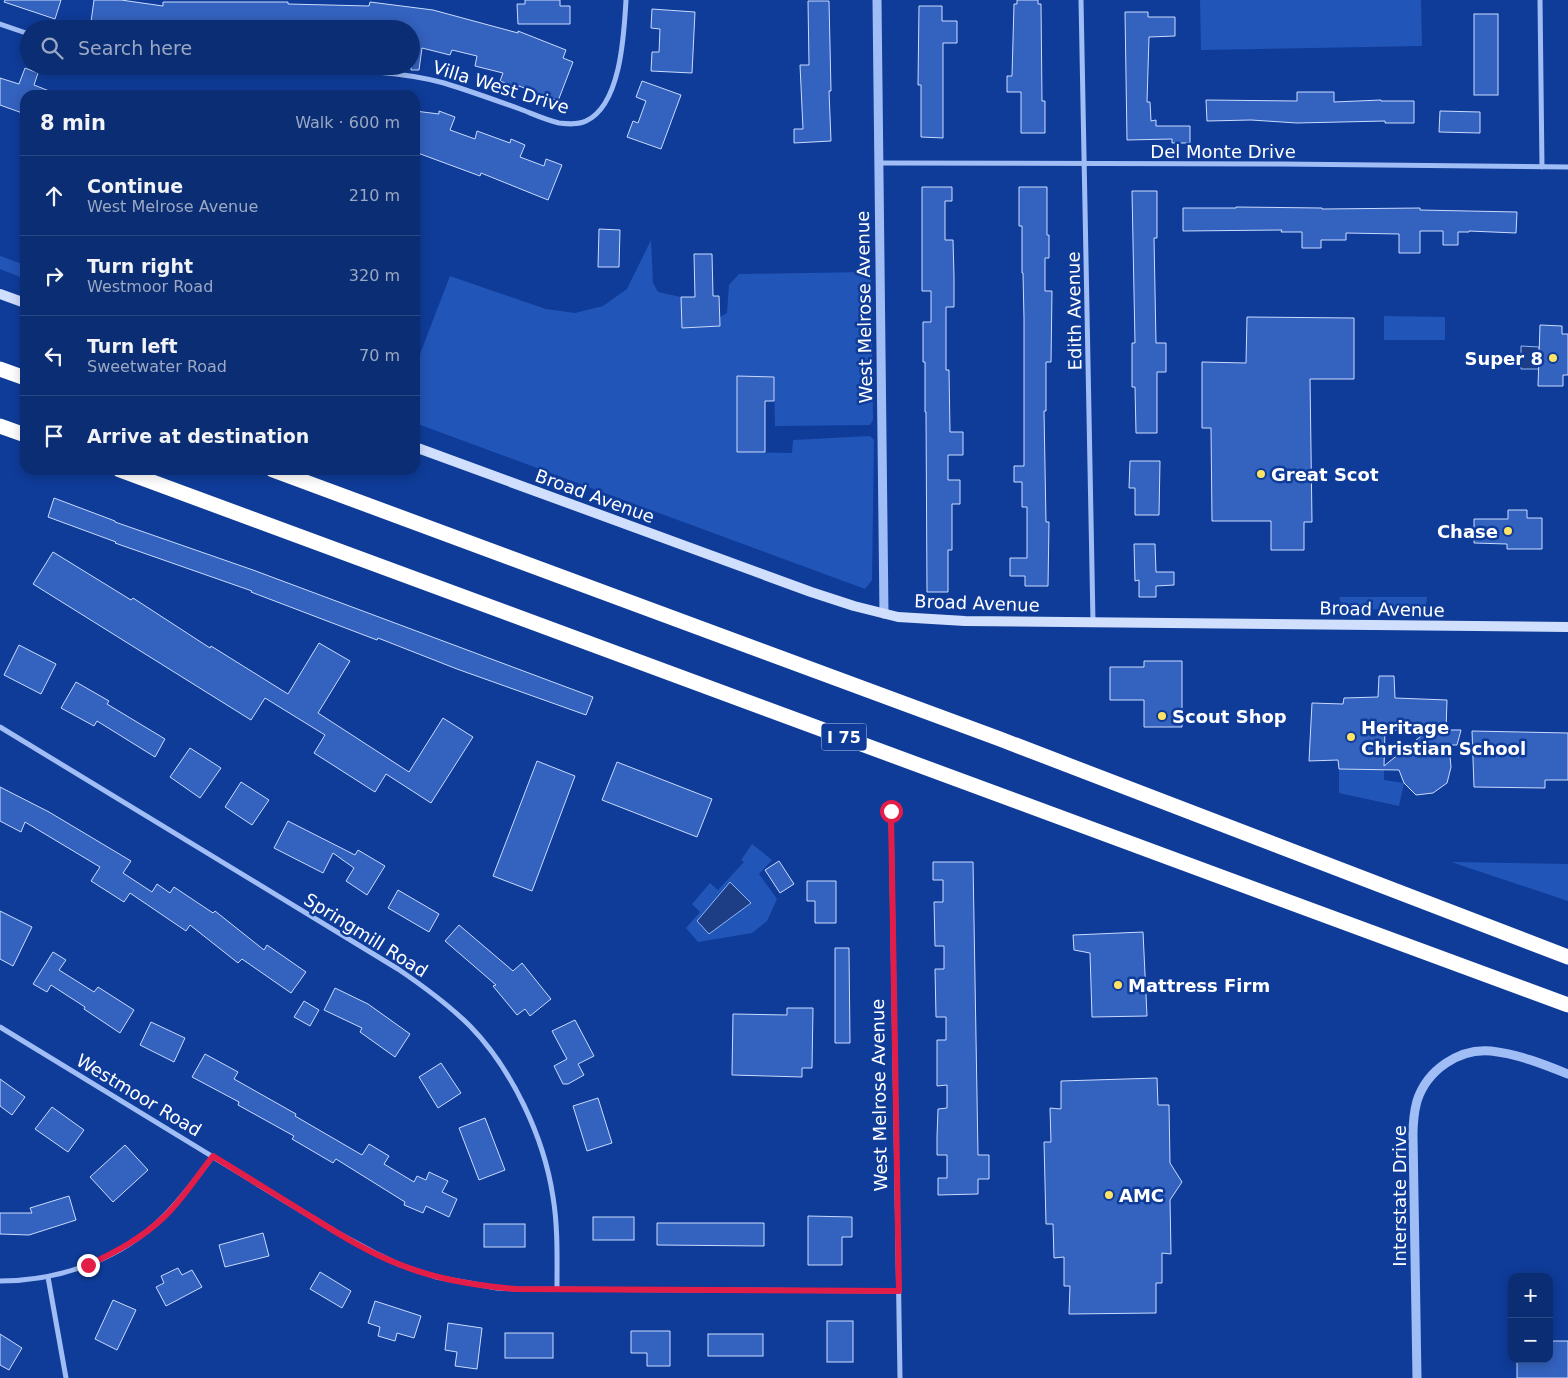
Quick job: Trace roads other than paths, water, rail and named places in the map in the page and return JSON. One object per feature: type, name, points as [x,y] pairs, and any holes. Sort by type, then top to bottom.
[{"type":"highway","points":[[0,369],[20,376]]},
{"type":"highway","points":[[0,426],[20,433]]},
{"type":"highway","name":"I 75","points":[[134,475],[1568,1005]]},
{"type":"highway","points":[[287,475],[1000,739],[1568,957]]},
{"type":"main road","points":[[0,294],[20,302]]},
{"type":"main road","name":"Broad Avenue","points":[[420,449],[811,592],[884,614],[920,619],[965,621],[1568,627]]},
{"type":"street","name":"Villa West Drive","points":[[405,75],[444,83],[550,121],[573,124],[584,122],[601,109],[612,89],[623,45],[626,0]]},
{"type":"street","name":"West Melrose Avenue","points":[[876,0],[884,614]]},
{"type":"street","name":"Edith Avenue","points":[[1081,0],[1093,622]]},
{"type":"street","points":[[1540,0],[1542,167]]},
{"type":"street","points":[[0,24],[20,31]]},
{"type":"street","name":"Del Monte Drive","points":[[878,163],[1282,164],[1568,168]]},
{"type":"street","name":"Springmill Road","points":[[0,727],[398,969],[426,988],[469,1025],[493,1054],[515,1090],[535,1130],[553,1196],[556,1218],[557,1288]]},
{"type":"street","name":"West Melrose Avenue","points":[[891,811],[900,1378]]},
{"type":"street","name":"Westmoor Road","points":[[0,1027],[336,1232],[400,1265],[436,1277],[497,1288],[899,1291]]},
{"type":"street","name":"Interstate Drive","points":[[1417,1378],[1413,1135],[1418,1100],[1422,1090],[1428,1080],[1445,1063],[1455,1057],[1478,1051],[1513,1054],[1568,1074]]},
{"type":"street","points":[[0,1281],[22,1281],[67,1272],[95,1262],[129,1244],[148,1231],[180,1199],[213,1156]]},
{"type":"street","points":[[48,1277],[66,1378]]},
{"type":"place","name":"Super 8","points":[[1553,358]]},
{"type":"place","name":"Great Scot","points":[[1261,474]]},
{"type":"place","name":"Chase","points":[[1508,531]]},
{"type":"place","name":"Scout Shop","points":[[1162,716]]},
{"type":"place","name":"Heritage Christian School","points":[[1351,737]]},
{"type":"place","name":"Mattress Firm","points":[[1118,985]]},
{"type":"place","name":"AMC","points":[[1109,1195]]}]
